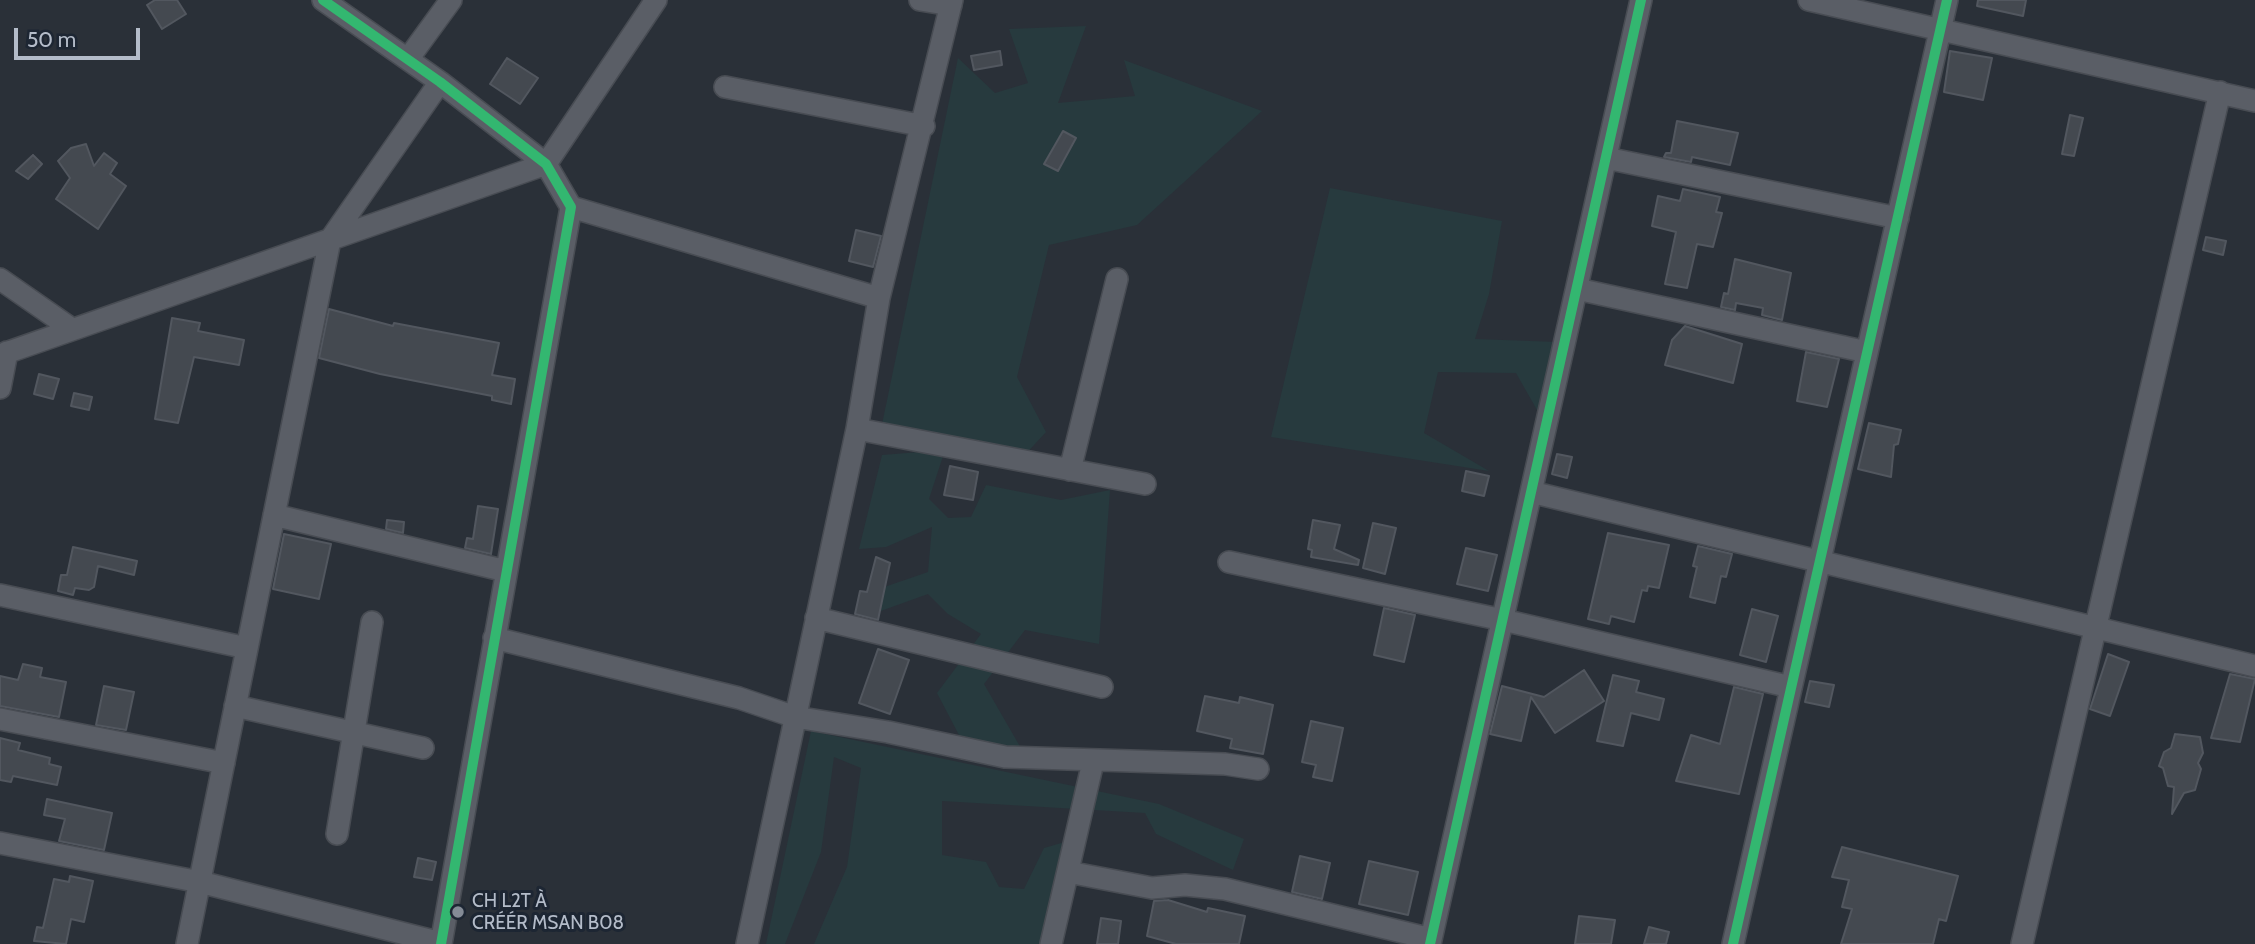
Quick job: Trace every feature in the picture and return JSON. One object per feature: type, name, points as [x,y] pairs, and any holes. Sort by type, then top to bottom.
[{"type":"street","points":[[0,843],[200,882],[441,943],[571,207],[546,164],[440,82],[323,0]]},
{"type":"street","points":[[408,59],[451,0]]},
{"type":"street","points":[[0,388],[4,353],[546,164],[656,0]]},
{"type":"street","points":[[747,944],[857,429],[879,298],[924,126],[951,3],[920,0]]},
{"type":"street","points":[[1068,872],[1152,888],[1185,885],[1225,889],[1430,942],[1642,0]]},
{"type":"street","points":[[1809,0],[2255,101]]},
{"type":"street","points":[[1733,944],[1947,0]]},
{"type":"street","points":[[187,944],[330,240],[440,82]]},
{"type":"street","points":[[725,87],[924,126]]},
{"type":"street","points":[[2022,944],[2220,93]]},
{"type":"street","points":[[1606,158],[1898,218]]},
{"type":"street","points":[[571,207],[879,298]]},
{"type":"street","points":[[0,279],[72,329]]},
{"type":"street","points":[[1070,470],[1117,279]]},
{"type":"street","points":[[1577,289],[1867,352]]},
{"type":"street","points":[[857,429],[1145,484]]},
{"type":"street","points":[[1531,492],[2255,666]]},
{"type":"street","points":[[274,515],[506,571]]},
{"type":"street","points":[[1228,562],[1503,620],[1791,687]]},
{"type":"street","points":[[0,595],[247,648]]},
{"type":"street","points":[[816,618],[1102,687]]},
{"type":"street","points":[[337,834],[372,622]]},
{"type":"street","points":[[494,638],[739,698],[795,717],[888,732],[1004,757],[1093,762],[1225,764],[1258,769]]},
{"type":"street","points":[[235,706],[423,748]]},
{"type":"street","points":[[0,719],[224,763]]},
{"type":"street","points":[[1051,944],[1093,762]]},
{"type":"green space","points":[[1086,26],[1058,103],[1135,96],[1124,60],[1262,111],[1137,225],[1049,245],[1017,377],[1046,432],[1022,458],[880,434],[958,58],[995,93],[1028,83],[1009,29]]},
{"type":"green space","points":[[1330,188],[1502,221],[1489,294],[1475,339],[1558,342],[1541,417],[1516,373],[1438,372],[1424,433],[1489,471],[1271,437]]},
{"type":"green space","points":[[945,450],[929,499],[948,518],[971,517],[986,485],[1061,500],[1110,490],[1099,644],[1025,630],[984,684],[1022,750],[960,737],[937,693],[981,634],[948,614],[928,594],[878,612],[867,593],[928,572],[932,527],[886,547],[859,549],[882,455]]},
{"type":"green space","points":[[811,731],[1159,804],[1244,839],[1233,870],[1156,834],[1145,813],[942,801],[942,855],[986,862],[999,887],[1024,889],[1044,848],[1082,837],[1054,944],[814,944],[847,867],[861,768],[834,757],[821,852],[785,944],[766,944]]},
{"type":"building","points":[[155,0],[177,0],[186,14],[162,29],[147,5]]},
{"type":"building","points":[[1978,0],[2026,0],[2023,16],[1977,6]]},
{"type":"building","points":[[1000,51],[1002,65],[974,70],[971,56]]},
{"type":"building","points":[[1950,51],[1992,58],[1983,100],[1944,92]]},
{"type":"building","points":[[507,58],[538,78],[520,104],[490,84]]},
{"type":"building","points":[[2070,115],[2083,118],[2074,156],[2062,154]]},
{"type":"building","points":[[1677,121],[1738,133],[1730,165],[1692,157],[1691,162],[1664,157],[1666,153],[1671,153]]},
{"type":"building","points":[[1063,131],[1076,138],[1058,171],[1044,164]]},
{"type":"building","points":[[86,144],[94,166],[104,153],[117,163],[110,174],[126,186],[98,229],[56,199],[70,178],[58,161],[71,148]]},
{"type":"building","points":[[33,155],[42,164],[28,179],[16,171]]},
{"type":"building","points":[[1683,189],[1720,197],[1716,212],[1722,213],[1713,247],[1697,244],[1687,288],[1665,284],[1676,232],[1652,226],[1658,196],[1680,201]]},
{"type":"building","points":[[856,230],[881,236],[873,267],[849,261]]},
{"type":"building","points":[[2206,237],[2226,241],[2223,255],[2203,250]]},
{"type":"building","points":[[1735,259],[1791,273],[1782,320],[1762,315],[1763,308],[1736,303],[1735,310],[1721,307],[1724,293],[1728,294]]},
{"type":"building","points":[[329,309],[393,326],[394,323],[499,343],[492,375],[515,379],[511,404],[492,400],[492,396],[380,374],[319,358]]},
{"type":"building","points":[[172,318],[200,323],[198,331],[244,340],[239,365],[194,357],[178,423],[155,419]]},
{"type":"building","points":[[1685,326],[1742,344],[1733,383],[1665,365],[1672,340]]},
{"type":"building","points":[[1806,352],[1839,359],[1827,407],[1797,401]]},
{"type":"building","points":[[39,374],[59,379],[53,399],[34,394]]},
{"type":"building","points":[[74,393],[92,397],[89,410],[71,406]]},
{"type":"building","points":[[1869,423],[1901,430],[1898,444],[1894,445],[1891,477],[1858,469]]},
{"type":"building","points":[[1557,454],[1572,457],[1567,478],[1552,474]]},
{"type":"building","points":[[950,466],[978,472],[973,500],[944,495]]},
{"type":"building","points":[[1466,471],[1489,476],[1484,496],[1462,491]]},
{"type":"building","points":[[478,506],[498,509],[491,554],[465,548],[467,538],[473,539]]},
{"type":"building","points":[[387,520],[404,522],[403,533],[386,529]]},
{"type":"building","points":[[1313,520],[1340,525],[1334,549],[1359,560],[1358,565],[1311,557],[1312,550],[1308,549]]},
{"type":"building","points":[[1373,523],[1396,528],[1385,574],[1363,568]]},
{"type":"building","points":[[1608,533],[1669,545],[1659,588],[1648,586],[1647,591],[1642,590],[1634,622],[1611,616],[1609,624],[1588,619]]},
{"type":"building","points":[[284,534],[331,544],[319,599],[273,589]]},
{"type":"building","points":[[1698,546],[1732,554],[1726,577],[1721,576],[1715,603],[1690,597],[1697,567],[1693,566]]},
{"type":"building","points":[[73,547],[137,561],[134,575],[98,566],[94,587],[89,590],[75,588],[73,595],[58,591],[61,575],[67,575]]},
{"type":"building","points":[[1466,548],[1497,555],[1488,591],[1457,584]]},
{"type":"building","points":[[876,557],[890,563],[878,620],[855,614],[860,591],[867,592]]},
{"type":"building","points":[[1384,608],[1415,615],[1404,662],[1374,655]]},
{"type":"building","points":[[1752,609],[1778,616],[1766,662],[1740,655]]},
{"type":"building","points":[[878,649],[909,660],[890,714],[859,703]]},
{"type":"building","points":[[2108,654],[2129,662],[2110,716],[2090,709]]},
{"type":"building","points":[[23,664],[42,668],[40,677],[66,682],[59,717],[0,706],[0,676],[18,680]]},
{"type":"building","points":[[1584,670],[1604,701],[1555,733],[1531,697],[1521,741],[1490,734],[1502,686],[1544,697]]},
{"type":"building","points":[[2230,674],[2255,679],[2240,742],[2211,738]]},
{"type":"building","points":[[1613,675],[1639,681],[1636,692],[1664,699],[1659,720],[1631,713],[1623,746],[1597,741]]},
{"type":"building","points":[[1810,681],[1834,685],[1829,707],[1805,702]]},
{"type":"building","points":[[104,686],[134,692],[126,730],[96,725]]},
{"type":"building","points":[[1734,687],[1763,694],[1739,794],[1676,781],[1691,735],[1720,744]]},
{"type":"building","points":[[1205,696],[1239,703],[1240,697],[1273,705],[1263,754],[1230,748],[1232,739],[1197,731]]},
{"type":"building","points":[[1311,721],[1343,728],[1332,781],[1313,777],[1316,765],[1302,762]]},
{"type":"building","points":[[2175,734],[2200,737],[2203,753],[2198,763],[2201,769],[2195,790],[2184,793],[2172,814],[2174,787],[2168,786],[2163,768],[2159,766],[2164,752],[2171,748]]},
{"type":"building","points":[[0,738],[20,743],[18,750],[50,758],[49,764],[61,767],[57,785],[13,776],[11,782],[0,780]]},
{"type":"building","points":[[47,799],[112,813],[104,850],[59,841],[65,819],[44,815]]},
{"type":"building","points":[[1842,847],[1958,876],[1946,921],[1939,919],[1933,944],[1841,944],[1852,909],[1842,907],[1849,880],[1832,877]]},
{"type":"building","points":[[1300,856],[1330,863],[1322,899],[1292,892]]},
{"type":"building","points":[[418,858],[436,862],[432,880],[414,877]]},
{"type":"building","points":[[1369,861],[1418,872],[1408,915],[1359,904]]},
{"type":"building","points":[[70,876],[93,881],[84,922],[71,919],[66,944],[34,941],[37,927],[43,928],[54,879],[69,882]]},
{"type":"building","points":[[1168,900],[1207,912],[1208,908],[1245,916],[1239,944],[1176,944],[1147,936],[1154,901]]},
{"type":"building","points":[[1579,916],[1615,920],[1611,944],[1575,944]]},
{"type":"building","points":[[1101,918],[1121,921],[1118,944],[1097,944]]},
{"type":"building","points":[[1649,927],[1669,932],[1666,944],[1644,944]]},
{"type":"cycle path","points":[[323,0],[440,82],[546,164],[571,207],[441,944]]},
{"type":"cycle path","points":[[1430,944],[1641,0]]},
{"type":"cycle path","points":[[1733,944],[1947,0]]},
{"type":"place","name":"CH L2T À CRÉÉR MSAN B08","points":[[458,912]]}]
